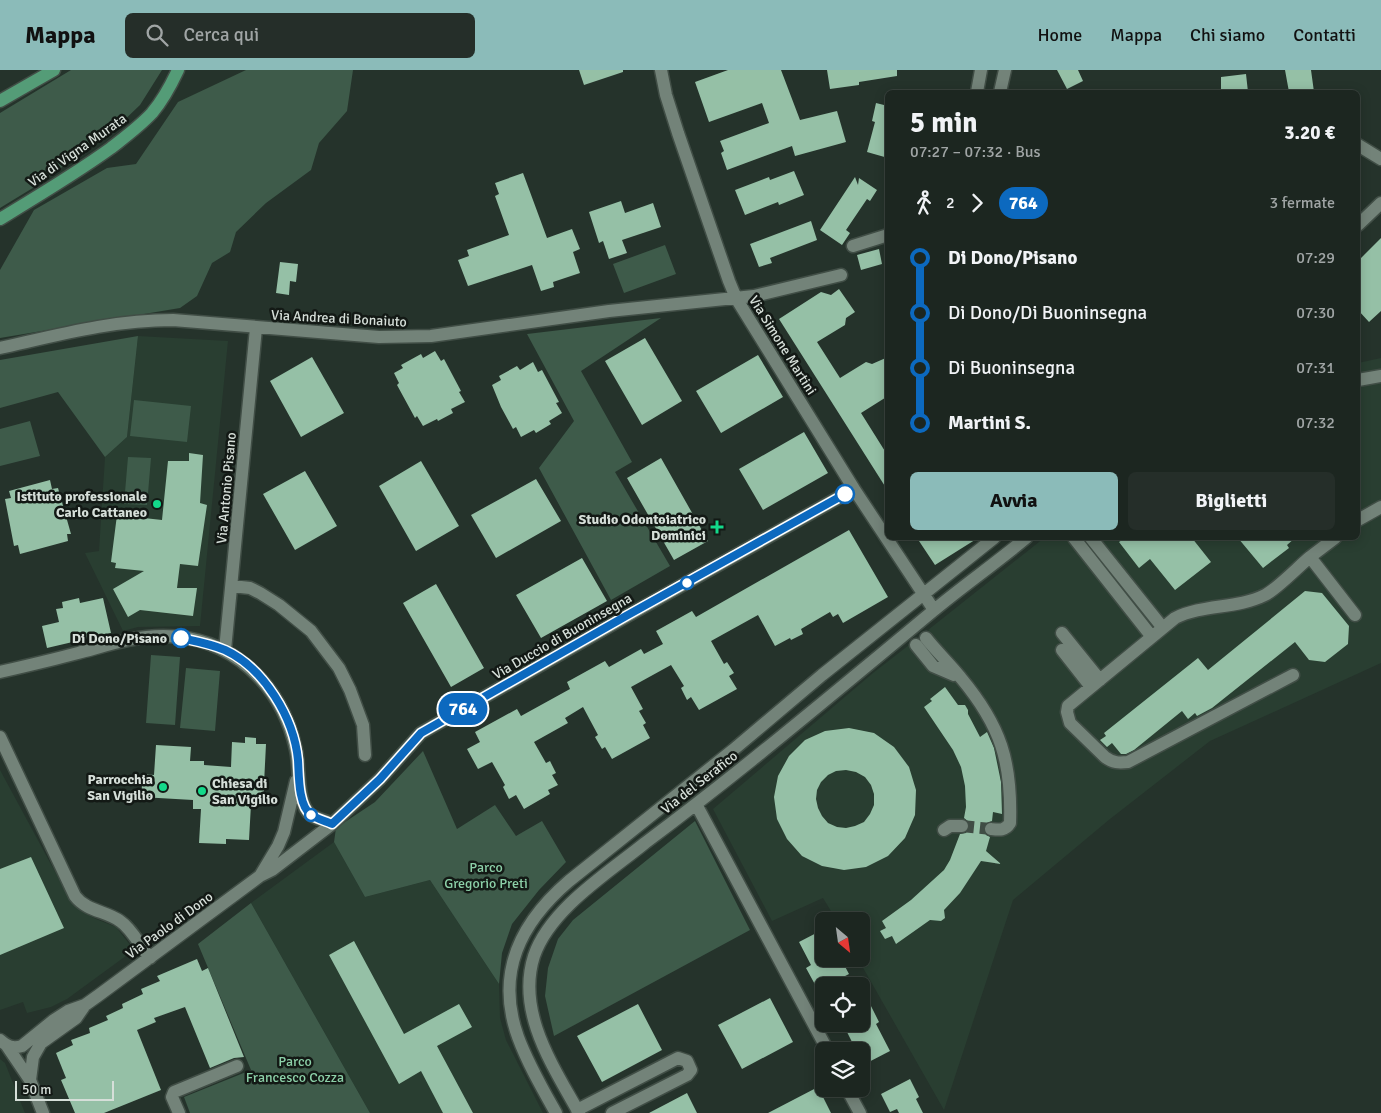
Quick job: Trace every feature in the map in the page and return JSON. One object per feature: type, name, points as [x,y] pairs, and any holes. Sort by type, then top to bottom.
[{"type":"main road","name":"Via di Vigna Murata","points":[[0,219],[65,179],[145,120],[157,106],[178,70]]},
{"type":"main road","points":[[0,101],[50,71]]},
{"type":"street","name":"Via Simone Martini","points":[[661,70],[666,95],[678,133],[728,281],[736,298],[885,536]]},
{"type":"street","points":[[977,90],[981,70]]},
{"type":"street","points":[[1000,90],[1005,70]]},
{"type":"street","points":[[1360,146],[1381,159]]},
{"type":"street","points":[[1360,223],[1381,203]]},
{"type":"street","points":[[854,246],[885,236]]},
{"type":"street","name":"Via Andrea di Bonaiuto","points":[[0,348],[101,326],[146,320],[173,320],[379,337],[431,336],[608,311],[754,296],[841,275]]},
{"type":"street","name":"Via Antonio Pisano","points":[[225,650],[256,328]]},
{"type":"street","points":[[1360,380],[1381,376]]},
{"type":"street","name":"Via Duccio di Buoninsegna","points":[[260,876],[272,870],[332,824],[380,779],[421,733],[854,489]]},
{"type":"street","points":[[1360,519],[1381,507]]},
{"type":"street","name":"Via Simone Martini","points":[[888,540],[934,610]]},
{"type":"street","name":"Via del Serafico","points":[[556,1113],[521,1044],[514,1025],[510,997],[510,976],[515,952],[536,915],[548,900],[569,881],[991,540]]},
{"type":"street","name":"Via del Serafico","points":[[578,1111],[545,1050],[531,1010],[529,985],[534,956],[547,932],[574,901],[751,761],[934,610],[1023,540]]},
{"type":"street","points":[[1076,540],[1152,637]]},
{"type":"street","points":[[1098,540],[1163,628]]},
{"type":"street","points":[[1293,675],[1128,762],[1111,762],[1070,723],[1067,712],[1068,706],[1175,618],[1188,612],[1249,601],[1267,594],[1310,556],[1332,540]]},
{"type":"street","points":[[1310,556],[1355,615]]},
{"type":"street","points":[[232,586],[250,588],[260,593],[279,605],[311,631],[339,668],[350,690],[363,725],[365,755]]},
{"type":"street","points":[[1062,633],[1095,683]]},
{"type":"street","name":"Via Paolo di Dono","points":[[0,672],[107,645],[148,637],[181,638],[225,650],[252,669],[263,680],[278,703],[293,735],[298,759],[300,792],[307,809],[311,815],[332,824]]},
{"type":"street","points":[[921,641],[941,657],[960,678],[988,715],[998,733],[1009,779],[1010,823],[1007,828],[1002,830],[991,829]]},
{"type":"street","points":[[1062,650],[1095,683]]},
{"type":"street","points":[[0,736],[74,896],[86,906],[118,919],[126,926],[150,958]]},
{"type":"street","name":"Via Paolo di Dono","points":[[4,1043],[17,1048],[22,1046],[54,1020],[68,1011],[85,1005],[260,876],[284,832],[299,772]]},
{"type":"street","points":[[696,804],[823,1042]]},
{"type":"street","points":[[944,830],[950,826],[962,826]]},
{"type":"street","points":[[30,1080],[36,1049],[46,1039],[76,1018],[85,1005]]},
{"type":"street","points":[[4,1043],[30,1080],[43,1113]]},
{"type":"street","points":[[578,1111],[678,1058],[687,1061],[691,1070],[686,1075],[612,1113]]},
{"type":"street","points":[[177,1112],[172,1097],[174,1092],[237,1066]]},
{"type":"street","points":[[851,1097],[860,1113]]},
{"type":"shaded area","name":"Istituto professionale Carlo Cattaneo","points":[[138,336],[228,341],[200,626],[138,627],[123,631],[85,553],[99,551],[105,457],[127,437]]},
{"type":"shaded area","points":[[1381,358],[1381,663],[1210,741],[1110,819],[1013,900],[944,1110],[870,977],[863,968],[870,968],[870,912],[832,912],[823,898],[772,921],[713,809],[873,673],[909,645],[912,648],[930,634],[928,630],[1041,540],[1360,540],[1360,363]]},
{"type":"shaded area","points":[[0,770],[73,905],[96,919],[116,927],[134,950],[67,999],[51,1007],[27,1013],[23,1002],[0,1010]]},
{"type":"shaded area","points":[[334,842],[365,897],[430,880],[499,984],[500,1018],[506,1040],[543,1113],[370,1113],[251,903]]},
{"type":"shaded area","points":[[0,1059],[5,1063],[25,1113],[0,1113]]},
{"type":"green space","points":[[71,70],[162,70],[140,105],[116,128],[36,186],[0,208],[0,113]]},
{"type":"green space","points":[[246,70],[353,70],[347,111],[319,143],[311,170],[266,203],[236,232],[230,252],[212,263],[197,296],[180,308],[0,338],[0,270],[34,210],[107,168],[136,164],[178,102]]},
{"type":"green space","points":[[665,245],[676,274],[624,293],[613,264]]},
{"type":"green space","points":[[661,318],[581,371],[632,462],[615,472],[670,566],[611,600],[539,468],[574,421],[527,334]]},
{"type":"green space","points":[[138,336],[127,437],[105,457],[58,392],[0,408],[0,360]]},
{"type":"green space","points":[[134,400],[191,406],[187,442],[130,436]]},
{"type":"green space","points":[[30,421],[40,456],[0,466],[0,429]]},
{"type":"green space","points":[[128,457],[151,458],[147,505],[124,504]]},
{"type":"green space","points":[[151,655],[180,657],[175,725],[146,723]]},
{"type":"green space","points":[[186,668],[220,671],[215,731],[180,728]]},
{"type":"green space","name":"Parco Gregorio Preti","points":[[423,751],[457,829],[495,805],[516,836],[542,821],[566,862],[539,890],[512,924],[502,953],[499,984],[430,880],[365,897],[334,842],[336,828],[375,802]]},
{"type":"green space","points":[[695,821],[750,930],[554,1036],[545,996],[548,968],[558,939],[573,920]]},
{"type":"green space","name":"Parco Francesco Cozza","points":[[251,903],[370,1113],[190,1113],[184,1097],[251,1070],[198,944]]},
{"type":"building","points":[[579,70],[623,70],[623,72],[584,85]]},
{"type":"building","points":[[728,70],[781,70],[800,120],[837,111],[846,142],[795,156],[792,146],[727,170],[721,153],[724,151],[720,141],[769,123],[762,103],[709,122],[695,82]]},
{"type":"building","points":[[827,70],[897,70],[897,76],[859,82],[859,85],[830,89]]},
{"type":"building","points":[[1057,70],[1078,70],[1083,81],[1067,89]]},
{"type":"building","points":[[1285,70],[1311,70],[1314,90],[1289,90]]},
{"type":"building","points":[[1246,74],[1248,90],[1221,90],[1221,77]]},
{"type":"building","points":[[876,103],[885,105],[885,157],[867,152],[875,122],[872,121]]},
{"type":"building","points":[[794,171],[804,195],[779,205],[778,202],[745,215],[735,190],[769,177],[770,180]]},
{"type":"building","points":[[523,173],[547,238],[572,229],[580,249],[573,252],[580,273],[553,282],[554,287],[541,291],[532,265],[468,286],[458,260],[469,256],[467,250],[509,235],[495,196],[499,194],[495,183]]},
{"type":"building","points":[[855,177],[858,185],[859,178],[877,190],[870,201],[867,199],[846,230],[850,233],[842,245],[820,230]]},
{"type":"building","points":[[621,201],[625,213],[653,203],[661,227],[622,240],[627,253],[609,259],[603,241],[599,243],[589,212]]},
{"type":"building","points":[[811,221],[817,240],[770,258],[772,263],[759,267],[750,244]]},
{"type":"building","points":[[1381,238],[1381,311],[1369,322],[1360,312],[1360,259]]},
{"type":"building","points":[[879,249],[882,264],[861,270],[857,255]]},
{"type":"building","points":[[280,262],[298,264],[296,282],[290,281],[289,295],[276,293]]},
{"type":"building","points":[[839,289],[855,312],[846,318],[845,325],[817,342],[840,378],[866,362],[872,364],[885,358],[885,398],[861,413],[885,451],[885,486],[779,319],[821,292],[831,295]]},
{"type":"building","points":[[645,338],[682,401],[642,425],[605,361]]},
{"type":"building","points":[[435,351],[441,361],[444,359],[465,402],[451,409],[453,413],[423,426],[417,416],[415,418],[397,385],[399,383],[394,373],[403,368],[401,365],[421,354],[423,358]]},
{"type":"building","points":[[758,355],[783,397],[721,433],[696,391]]},
{"type":"building","points":[[312,357],[344,413],[301,437],[270,381]]},
{"type":"building","points":[[533,362],[538,372],[542,370],[559,402],[556,403],[562,413],[549,421],[551,424],[536,433],[534,430],[521,437],[516,427],[513,429],[492,385],[501,380],[499,376],[517,366],[520,370]]},
{"type":"building","points":[[804,432],[828,473],[763,510],[739,469]]},
{"type":"building","points":[[189,453],[203,455],[200,503],[207,505],[198,566],[180,564],[177,588],[197,588],[193,616],[140,610],[128,617],[113,589],[144,571],[115,568],[116,563],[111,562],[117,515],[162,520],[168,461],[189,461]]},
{"type":"building","points":[[661,458],[708,541],[674,560],[627,478]]},
{"type":"building","points":[[421,461],[459,526],[416,551],[379,486]]},
{"type":"building","points":[[305,471],[337,526],[295,550],[263,494]]},
{"type":"building","points":[[536,479],[561,521],[496,558],[471,515]]},
{"type":"building","points":[[50,480],[52,489],[58,488],[71,534],[67,534],[68,541],[20,554],[18,545],[14,546],[5,499],[11,498],[9,491]]},
{"type":"building","points":[[849,530],[888,597],[843,623],[838,614],[833,617],[830,612],[801,629],[803,634],[775,646],[758,615],[711,641],[724,664],[727,662],[734,673],[729,676],[737,689],[699,710],[691,697],[687,700],[681,688],[684,686],[671,665],[631,687],[643,709],[639,711],[646,723],[643,725],[650,738],[612,759],[605,747],[602,749],[595,737],[598,735],[583,707],[565,718],[568,723],[534,742],[546,763],[550,761],[556,773],[552,775],[558,785],[548,790],[550,794],[524,809],[516,795],[509,799],[503,787],[505,785],[492,762],[478,769],[467,749],[480,742],[475,732],[517,709],[521,716],[570,689],[567,682],[605,661],[609,667],[641,649],[644,654],[663,644],[656,631],[692,611],[696,617]]},
{"type":"building","points":[[918,540],[975,540],[935,565]]},
{"type":"building","points":[[1122,540],[1194,540],[1211,562],[1175,590],[1150,559],[1139,568],[1119,542]]},
{"type":"building","points":[[1240,540],[1293,540],[1287,545],[1289,548],[1263,568]]},
{"type":"building","points":[[582,558],[607,601],[541,638],[516,595]]},
{"type":"building","points":[[436,584],[484,668],[451,687],[403,603]]},
{"type":"building","points":[[1305,591],[1322,593],[1349,626],[1348,644],[1325,662],[1309,660],[1295,642],[1212,708],[1197,716],[1195,713],[1188,719],[1182,711],[1134,750],[1121,754],[1112,743],[1107,747],[1100,740],[1106,736],[1104,733],[1198,658],[1208,670]]},
{"type":"building","points":[[79,598],[80,603],[103,598],[111,633],[47,648],[42,626],[59,622],[56,609],[63,608],[62,602]]},
{"type":"building","points":[[945,687],[958,705],[965,705],[980,737],[987,732],[994,748],[1001,782],[1002,814],[993,812],[992,821],[985,824],[983,828],[986,835],[990,837],[986,851],[1001,864],[981,861],[960,893],[944,910],[945,918],[941,921],[930,920],[896,944],[892,936],[885,939],[880,931],[886,928],[882,921],[911,900],[944,870],[960,834],[966,833],[970,826],[969,822],[964,818],[966,807],[965,786],[961,767],[953,750],[924,707],[932,701],[930,699]]},
{"type":"building","points":[[849,728],[874,733],[894,747],[909,767],[916,790],[915,815],[905,838],[888,856],[866,867],[844,870],[822,866],[802,856],[787,839],[777,819],[774,797],[778,776],[789,756],[805,740],[825,731]],"holes":[[[836,771],[856,772],[865,777],[871,785],[874,794],[874,805],[864,822],[846,828],[837,827],[828,823],[822,816],[816,799],[817,790],[821,782],[828,775]]]},
{"type":"building","name":"Chiesa di San Vigilio","points":[[245,737],[256,738],[256,744],[266,744],[263,804],[251,804],[249,840],[226,839],[226,844],[199,843],[201,809],[193,809],[193,800],[141,797],[143,774],[154,775],[156,745],[191,747],[190,761],[204,761],[204,765],[231,767],[232,742],[245,743]]},
{"type":"building","points":[[31,857],[64,928],[0,955],[0,869]]},
{"type":"building","points":[[815,934],[815,968],[846,968],[849,974],[843,977],[815,977],[815,984],[806,968],[811,965],[799,942]]},
{"type":"building","points":[[354,941],[404,1034],[459,1004],[472,1027],[437,1046],[473,1113],[443,1113],[421,1071],[399,1084],[329,955]]},
{"type":"building","points":[[197,959],[202,971],[208,968],[244,1057],[234,1058],[210,1068],[185,1007],[154,1018],[156,1022],[137,1030],[161,1090],[104,1113],[75,1113],[61,1080],[66,1078],[56,1053],[73,1045],[71,1040],[90,1033],[89,1028],[108,1020],[106,1016],[123,1008],[122,1004],[143,994],[141,989],[160,981],[157,976]]},
{"type":"building","points":[[770,998],[793,1042],[742,1069],[718,1025]]},
{"type":"building","points":[[638,1004],[662,1050],[602,1082],[577,1036]]},
{"type":"building","points":[[870,1004],[879,1022],[876,1024],[890,1051],[870,1061],[870,1042],[852,1042],[847,1032],[870,1032]]},
{"type":"building","points":[[910,1079],[919,1097],[916,1099],[923,1113],[899,1113],[897,1109],[890,1112],[881,1094]]},
{"type":"building","points":[[815,1089],[815,1097],[823,1097],[831,1113],[768,1113]]},
{"type":"building","points":[[687,1093],[697,1113],[649,1113]]},
{"type":"tunnel","points":[[962,826],[991,829]]},
{"type":"bus line","name":"764","points":[[181,638],[225,650],[241,660],[263,680],[284,713],[293,735],[298,759],[302,799],[311,815],[332,824],[380,779],[421,733],[845,494]]},
{"type":"place","name":"Istituto professionale Carlo Cattaneo","points":[[157,504]]},
{"type":"place","name":"Studio Odontoiatrico Dominici","points":[[717,527]]},
{"type":"place","name":"Di Dono/Pisano","points":[[181,638]]},
{"type":"place","name":"Parrocchia San Vigilio","points":[[163,787]]},
{"type":"place","name":"Chiesa di San Vigilio","points":[[202,791]]}]
